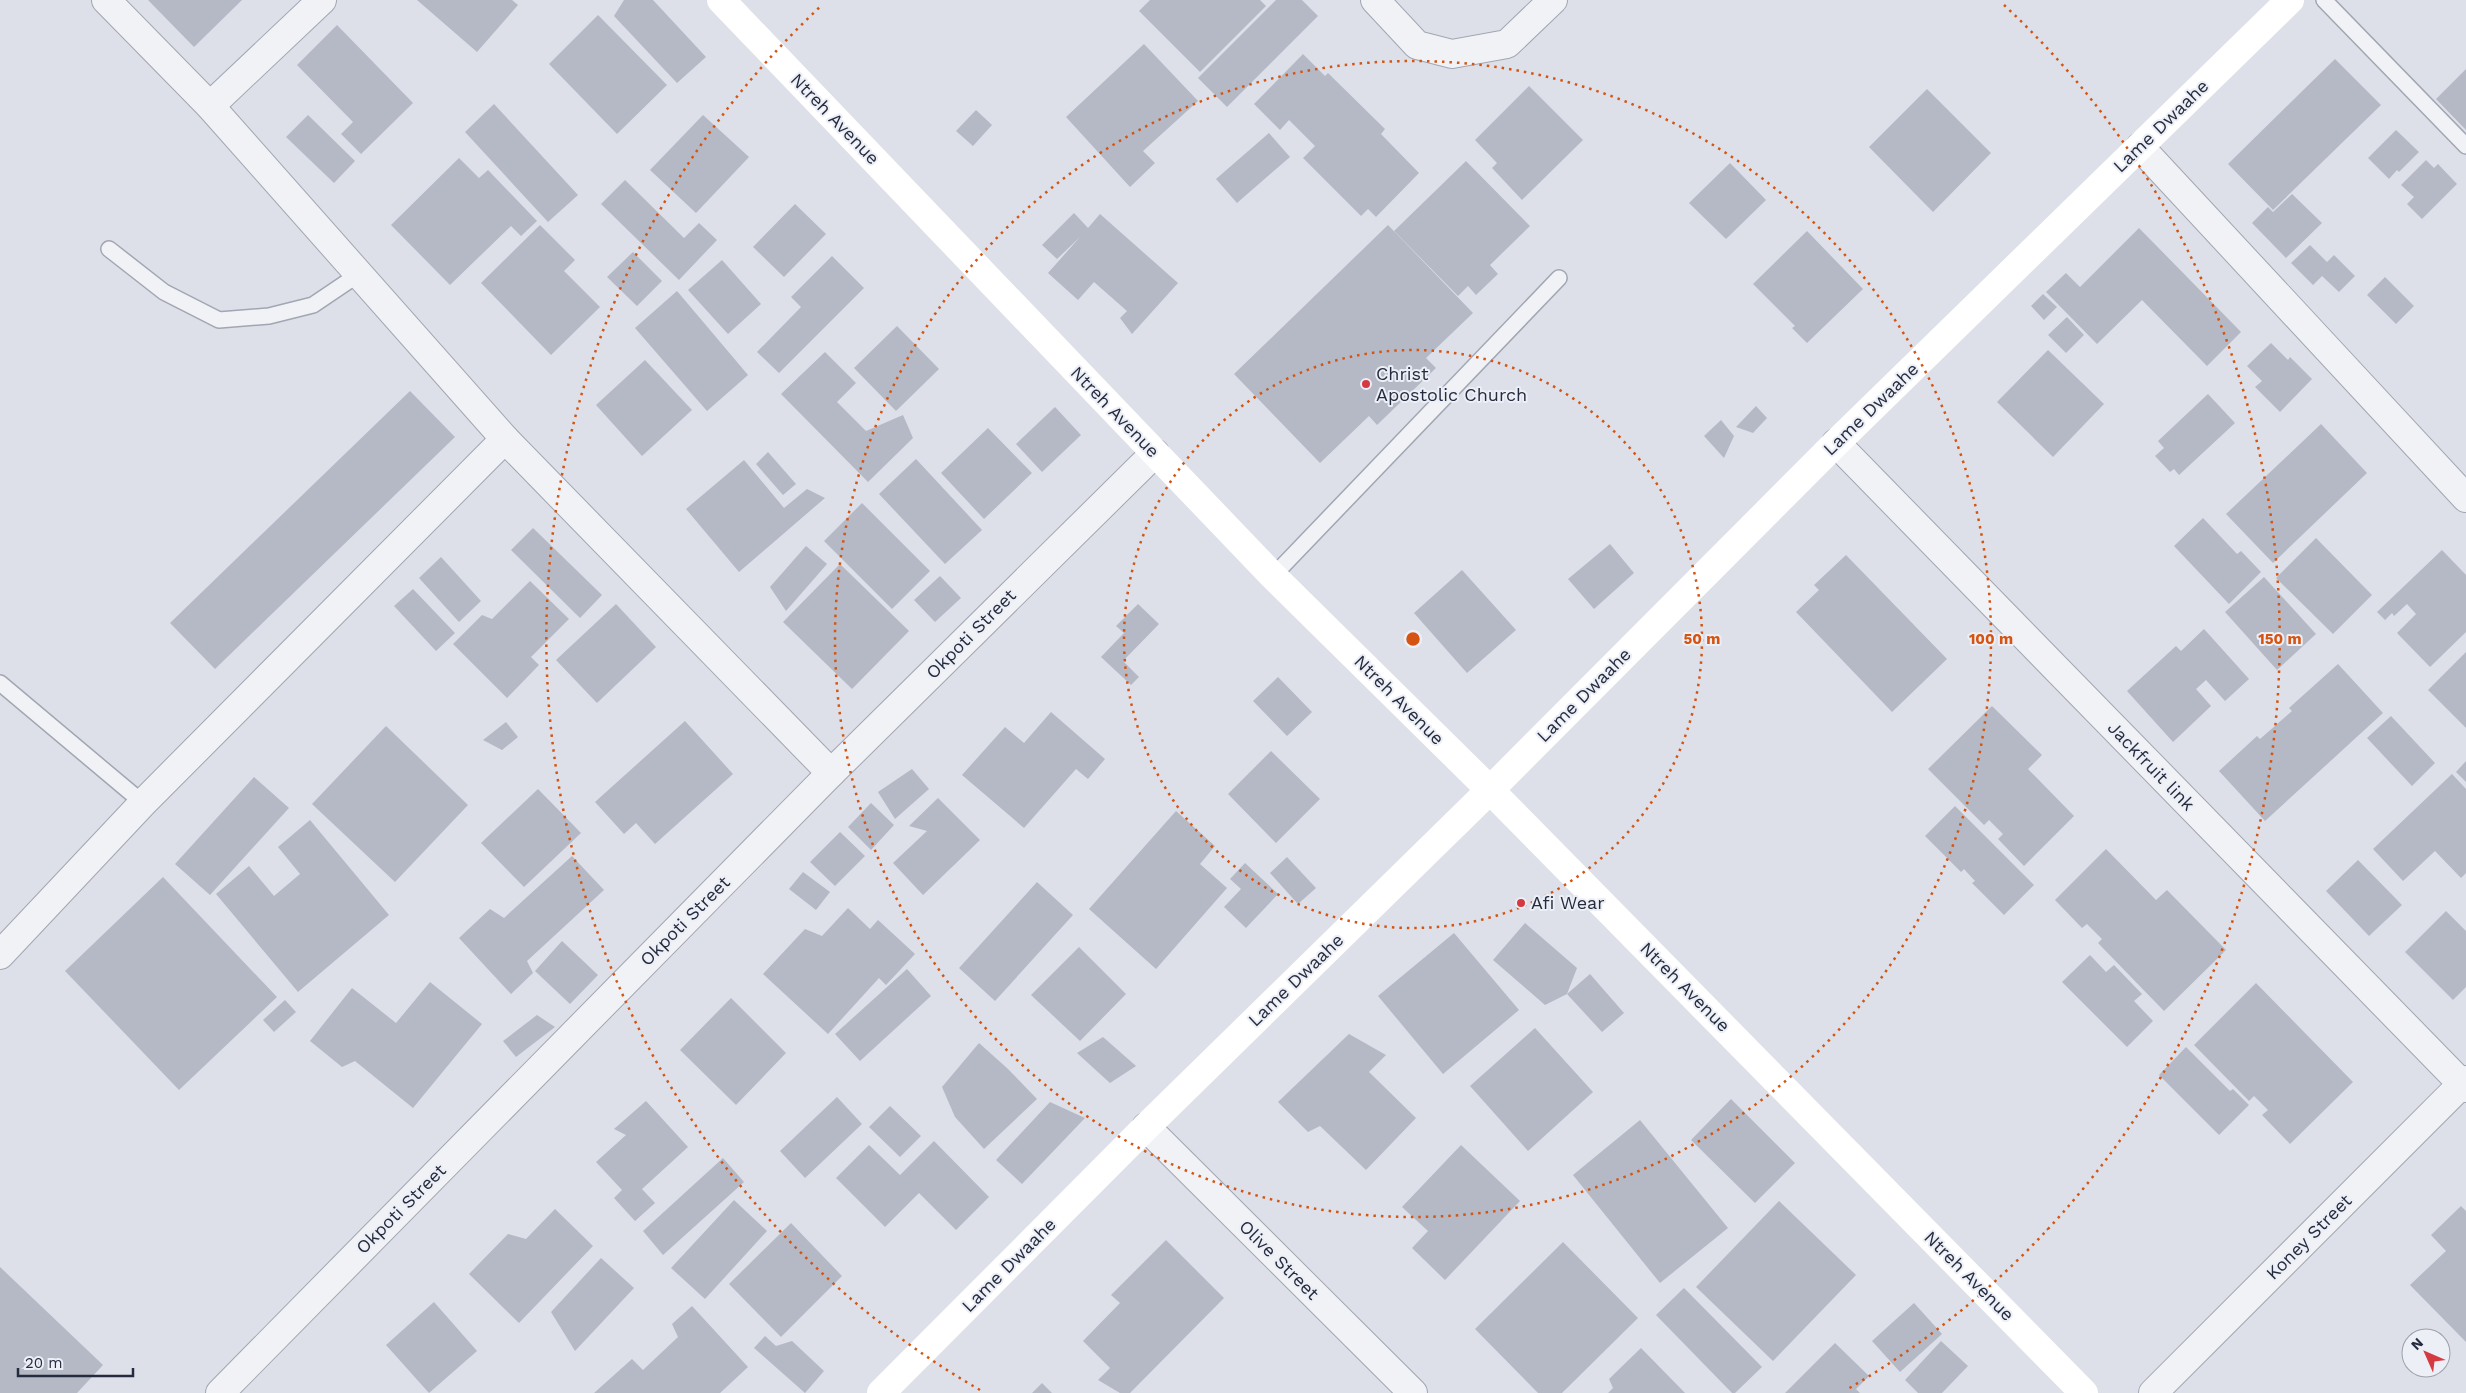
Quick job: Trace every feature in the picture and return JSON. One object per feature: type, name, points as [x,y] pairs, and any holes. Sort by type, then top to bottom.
[{"type":"street","points":[[106,0],[210,106],[505,439],[831,773]]},
{"type":"street","points":[[210,106],[322,0]]},
{"type":"street","name":"Ntreh Avenue","points":[[721,0],[1273,576],[1490,790],[2084,1393]]},
{"type":"street","points":[[1375,0],[1417,45],[1452,54],[1507,44],[1553,0]]},
{"type":"street","name":"Lame Dwaahe","points":[[882,1393],[1146,1127],[1490,790],[1836,443],[2290,0]]},
{"type":"street","points":[[2140,147],[2466,498]]},
{"type":"street","points":[[0,956],[143,803],[505,439]]},
{"type":"street","name":"Jackfruit link","points":[[1836,443],[2465,1084]]},
{"type":"street","name":"Okpoti Street","points":[[220,1393],[831,773],[1155,453]]},
{"type":"street","name":"Koney Street","points":[[2153,1393],[2465,1084]]},
{"type":"street","name":"Olive Street","points":[[1146,1127],[1413,1393]]},
{"type":"lane","points":[[2324,0],[2466,146]]},
{"type":"lane","points":[[109,249],[164,292],[219,320],[269,316],[313,305],[358,274]]},
{"type":"lane","points":[[1273,576],[1559,278]]},
{"type":"lane","points":[[0,683],[143,803]]},
{"type":"building","points":[[148,0],[242,0],[194,47]]},
{"type":"building","points":[[417,0],[512,0],[518,5],[477,52]]},
{"type":"building","points":[[624,0],[653,0],[706,57],[677,83],[614,16]]},
{"type":"building","points":[[1150,0],[1260,0],[1266,6],[1200,72],[1139,11]]},
{"type":"building","points":[[1276,0],[1302,0],[1318,16],[1227,107],[1198,78]]},
{"type":"building","points":[[598,15],[667,85],[617,134],[549,64]]},
{"type":"building","points":[[337,25],[413,103],[361,154],[341,134],[353,122],[297,65]]},
{"type":"building","points":[[1144,44],[1198,101],[1143,151],[1155,163],[1130,187],[1066,117]]},
{"type":"building","points":[[1303,54],[1325,76],[1328,73],[1385,129],[1381,134],[1419,173],[1376,217],[1368,209],[1361,216],[1303,158],[1315,146],[1289,120],[1280,130],[1254,104]]},
{"type":"building","points":[[2335,59],[2381,105],[2273,210],[2228,164]]},
{"type":"building","points":[[2466,69],[2466,130],[2436,99]]},
{"type":"building","points":[[1529,86],[1583,140],[1522,200],[1492,168],[1497,163],[1475,140]]},
{"type":"building","points":[[1927,89],[1991,153],[1933,212],[1869,147]]},
{"type":"building","points":[[494,104],[578,195],[548,222],[465,132]]},
{"type":"building","points":[[976,110],[992,125],[973,146],[956,131]]},
{"type":"building","points":[[308,115],[355,161],[334,183],[286,137]]},
{"type":"building","points":[[703,115],[749,157],[696,213],[650,170]]},
{"type":"building","points":[[2396,130],[2419,152],[2389,179],[2368,158]]},
{"type":"building","points":[[1269,133],[1290,157],[1237,203],[1216,179]]},
{"type":"building","points":[[459,158],[479,178],[488,170],[537,221],[521,236],[511,226],[450,285],[391,225]]},
{"type":"building","points":[[2426,160],[2434,168],[2438,164],[2457,184],[2422,219],[2407,204],[2414,197],[2401,185]]},
{"type":"building","points":[[1466,161],[1530,226],[1490,265],[1498,274],[1476,295],[1468,286],[1458,296],[1394,231]]},
{"type":"building","points":[[1730,163],[1766,200],[1726,239],[1689,203]]},
{"type":"building","points":[[625,180],[684,238],[699,223],[717,240],[679,280],[601,204]]},
{"type":"building","points":[[2292,194],[2322,223],[2286,258],[2252,223],[2268,207],[2273,212]]},
{"type":"building","points":[[795,204],[826,234],[784,277],[753,247]]},
{"type":"building","points":[[1074,213],[1088,228],[1100,214],[1178,283],[1132,334],[1120,318],[1127,311],[1094,282],[1078,300],[1048,273],[1080,237],[1057,259],[1042,245]]},
{"type":"building","points":[[540,225],[575,260],[564,271],[600,307],[551,355],[481,283]]},
{"type":"building","points":[[1388,225],[1473,313],[1426,358],[1436,368],[1377,425],[1369,416],[1320,463],[1234,374]]},
{"type":"building","points":[[2139,228],[2241,332],[2207,366],[2142,300],[2097,344],[2046,292],[2066,273],[2080,287]]},
{"type":"building","points":[[1807,231],[1863,289],[1807,343],[1792,328],[1795,326],[1753,284]]},
{"type":"building","points":[[2310,245],[2327,262],[2334,255],[2355,276],[2339,292],[2322,276],[2313,285],[2291,263]]},
{"type":"building","points":[[633,252],[662,281],[637,306],[607,277]]},
{"type":"building","points":[[832,256],[864,288],[779,373],[757,352],[801,307],[791,297]]},
{"type":"building","points":[[722,260],[761,304],[728,334],[688,290]]},
{"type":"building","points":[[2385,277],[2414,306],[2396,324],[2367,295]]},
{"type":"building","points":[[677,291],[748,375],[707,411],[635,328]]},
{"type":"building","points":[[2043,294],[2057,307],[2044,320],[2031,306]]},
{"type":"building","points":[[2067,317],[2084,335],[2066,353],[2048,335]]},
{"type":"building","points":[[897,326],[939,369],[896,411],[854,368]]},
{"type":"building","points":[[2271,343],[2288,360],[2290,357],[2312,379],[2280,412],[2255,387],[2262,381],[2247,366]]},
{"type":"building","points":[[2048,350],[2104,404],[2053,457],[1997,402]]},
{"type":"building","points":[[825,352],[856,383],[837,402],[866,431],[903,415],[913,438],[868,482],[781,394]]},
{"type":"building","points":[[645,360],[692,410],[642,456],[596,405]]},
{"type":"building","points":[[410,391],[455,437],[215,669],[170,623]]},
{"type":"building","points":[[2208,394],[2235,423],[2179,475],[2174,469],[2170,472],[2155,456],[2164,448],[2158,441]]},
{"type":"building","points":[[1756,406],[1767,418],[1753,433],[1736,427]]},
{"type":"building","points":[[1055,407],[1081,435],[1042,472],[1016,444]]},
{"type":"building","points":[[1721,420],[1734,436],[1724,458],[1704,436]]},
{"type":"building","points":[[2321,424],[2367,473],[2273,563],[2226,514]]},
{"type":"building","points":[[988,428],[1032,473],[984,519],[941,473]]},
{"type":"building","points":[[768,452],[796,484],[783,495],[756,464]]},
{"type":"building","points":[[916,459],[982,530],[945,564],[879,494]]},
{"type":"building","points":[[744,460],[784,508],[807,489],[825,498],[739,572],[686,509]]},
{"type":"building","points":[[862,503],[930,571],[892,609],[824,541]]},
{"type":"building","points":[[2203,518],[2237,554],[2241,551],[2261,572],[2229,604],[2174,546]]},
{"type":"building","points":[[533,528],[602,595],[580,618],[511,550]]},
{"type":"building","points":[[2316,538],[2372,595],[2333,634],[2276,578]]},
{"type":"building","points":[[1610,544],[1634,573],[1594,609],[1568,579]]},
{"type":"building","points":[[806,546],[827,564],[786,611],[770,587]]},
{"type":"building","points":[[2442,550],[2466,575],[2466,632],[2430,667],[2397,633],[2416,614],[2407,604],[2394,616],[2392,613],[2385,620],[2377,612]]},
{"type":"building","points":[[1846,555],[1947,659],[1892,712],[1796,612],[1819,590],[1814,585]]},
{"type":"building","points":[[441,557],[481,601],[459,622],[419,578]]},
{"type":"building","points":[[840,564],[909,631],[852,689],[783,622]]},
{"type":"building","points":[[1462,570],[1516,630],[1467,673],[1414,613]]},
{"type":"building","points":[[940,576],[961,598],[935,622],[914,600]]},
{"type":"building","points":[[2264,577],[2316,634],[2277,670],[2225,612]]},
{"type":"building","points":[[530,581],[569,619],[531,657],[539,665],[507,698],[453,644],[482,615],[492,619]]},
{"type":"building","points":[[413,589],[455,633],[436,651],[394,606]]},
{"type":"building","points":[[616,604],[656,647],[597,703],[556,660]]},
{"type":"building","points":[[1138,604],[1159,624],[1123,661],[1139,677],[1131,685],[1101,657],[1124,633],[1116,626]]},
{"type":"building","points":[[2204,629],[2249,679],[2225,701],[2206,680],[2196,689],[2211,706],[2173,742],[2127,691],[2176,646],[2181,651]]},
{"type":"building","points":[[2466,652],[2466,728],[2428,690]]},
{"type":"building","points":[[2338,664],[2383,713],[2265,821],[2219,771],[2257,736],[2260,739],[2292,711],[2289,708]]},
{"type":"building","points":[[1278,677],[1312,712],[1287,736],[1253,701]]},
{"type":"building","points":[[1992,706],[2042,755],[2028,769],[2074,816],[2024,866],[1998,839],[2003,834],[1989,820],[1984,825],[1928,769]]},
{"type":"building","points":[[1051,712],[1105,759],[1088,779],[1076,769],[1024,828],[962,775],[1005,727],[1024,743]]},
{"type":"building","points":[[2391,716],[2435,763],[2412,786],[2367,738]]},
{"type":"building","points":[[685,721],[733,774],[655,844],[636,823],[624,834],[595,802]]},
{"type":"building","points":[[506,722],[518,737],[502,750],[483,740]]},
{"type":"building","points":[[386,726],[468,805],[395,882],[312,804]]},
{"type":"building","points":[[1271,751],[1320,799],[1276,843],[1228,794]]},
{"type":"building","points":[[2466,761],[2466,782],[2456,772]]},
{"type":"building","points":[[912,769],[929,789],[895,819],[878,792]]},
{"type":"building","points":[[2452,774],[2466,789],[2466,873],[2461,878],[2435,851],[2403,881],[2373,849]]},
{"type":"building","points":[[254,777],[289,808],[210,895],[175,864]]},
{"type":"building","points":[[538,789],[581,833],[524,887],[481,843]]},
{"type":"building","points":[[938,798],[980,840],[923,895],[893,863],[927,831],[909,826]]},
{"type":"building","points":[[871,803],[894,825],[871,850],[848,827]]},
{"type":"building","points":[[1955,806],[2034,885],[2004,915],[1972,883],[1975,881],[1964,869],[1961,872],[1925,836]]},
{"type":"building","points":[[1176,811],[1215,846],[1200,864],[1227,888],[1156,969],[1089,909]]},
{"type":"building","points":[[310,820],[389,915],[298,992],[216,894],[249,866],[274,896],[300,874],[278,847]]},
{"type":"building","points":[[840,832],[865,856],[835,886],[810,862]]},
{"type":"building","points":[[2106,849],[2156,900],[2167,890],[2226,950],[2164,1011],[2098,943],[2102,939],[2087,924],[2082,928],[2055,900]]},
{"type":"building","points":[[572,856],[604,890],[527,961],[533,973],[511,994],[459,938],[490,909],[504,918]]},
{"type":"building","points":[[1287,857],[1316,888],[1298,904],[1270,873]]},
{"type":"building","points":[[2358,860],[2402,905],[2369,936],[2326,891]]},
{"type":"building","points":[[1245,863],[1278,894],[1246,928],[1224,907],[1241,889],[1230,879]]},
{"type":"building","points":[[803,872],[830,892],[816,910],[789,889]]},
{"type":"building","points":[[163,877],[277,997],[179,1090],[65,971]]},
{"type":"building","points":[[1037,882],[1073,915],[995,1001],[959,968]]},
{"type":"building","points":[[848,908],[870,929],[878,920],[915,954],[886,985],[879,978],[828,1034],[763,974],[805,929],[822,936]]},
{"type":"building","points":[[2446,911],[2466,931],[2466,987],[2453,1000],[2405,952]]},
{"type":"building","points":[[1525,923],[1577,968],[1567,994],[1545,1005],[1493,960]]},
{"type":"building","points":[[1454,933],[1519,1010],[1443,1074],[1378,996]]},
{"type":"building","points":[[562,941],[598,975],[570,1004],[535,971]]},
{"type":"building","points":[[1079,947],[1126,994],[1080,1041],[1031,995]]},
{"type":"building","points":[[2090,955],[2106,972],[2114,965],[2142,994],[2134,1001],[2153,1021],[2127,1047],[2062,982]]},
{"type":"building","points":[[907,969],[931,996],[860,1061],[835,1034]]},
{"type":"building","points":[[1590,974],[1624,1013],[1602,1032],[1567,994]]},
{"type":"building","points":[[430,982],[482,1024],[413,1108],[355,1061],[342,1067],[310,1041],[352,988],[396,1023]]},
{"type":"building","points":[[2256,983],[2353,1082],[2290,1144],[2262,1115],[2268,1110],[2254,1096],[2249,1101],[2194,1045]]},
{"type":"building","points":[[731,998],[786,1053],[736,1105],[680,1050]]},
{"type":"building","points":[[285,1000],[296,1012],[274,1032],[263,1020]]},
{"type":"building","points":[[537,1015],[555,1027],[516,1057],[503,1041]]},
{"type":"building","points":[[1535,1028],[1593,1092],[1528,1151],[1470,1086]]},
{"type":"building","points":[[1349,1034],[1386,1055],[1369,1072],[1416,1118],[1366,1170],[1320,1126],[1308,1132],[1278,1102]]},
{"type":"building","points":[[1103,1037],[1136,1066],[1110,1083],[1077,1053]]},
{"type":"building","points":[[979,1043],[1037,1099],[984,1149],[955,1117],[942,1087]]},
{"type":"building","points":[[2186,1047],[2230,1091],[2233,1089],[2249,1105],[2219,1135],[2159,1075]]},
{"type":"building","points":[[837,1097],[862,1124],[805,1178],[780,1151]]},
{"type":"building","points":[[1731,1099],[1795,1163],[1755,1203],[1691,1140]]},
{"type":"building","points":[[646,1101],[688,1147],[642,1189],[655,1203],[635,1221],[614,1198],[622,1190],[596,1162],[626,1135],[614,1129]]},
{"type":"building","points":[[1050,1102],[1085,1118],[1022,1184],[996,1160]]},
{"type":"building","points":[[890,1106],[921,1136],[900,1157],[869,1127]]},
{"type":"building","points":[[1640,1120],[1728,1228],[1660,1283],[1573,1175]]},
{"type":"building","points":[[934,1141],[989,1197],[956,1230],[919,1193],[885,1227],[836,1178],[869,1145],[900,1175]]},
{"type":"building","points":[[1461,1145],[1520,1201],[1445,1280],[1412,1248],[1428,1231],[1402,1207]]},
{"type":"building","points":[[723,1158],[744,1182],[663,1255],[643,1231]]},
{"type":"building","points":[[734,1200],[767,1231],[705,1299],[671,1268]]},
{"type":"building","points":[[1779,1201],[1856,1275],[1773,1361],[1696,1287]]},
{"type":"building","points":[[2461,1206],[2466,1211],[2466,1342],[2410,1285],[2446,1251],[2431,1235]]},
{"type":"building","points":[[555,1209],[593,1246],[519,1323],[469,1274],[508,1234],[526,1239]]},
{"type":"building","points":[[791,1223],[842,1276],[781,1337],[729,1284]]},
{"type":"building","points":[[1166,1240],[1224,1298],[1130,1393],[1120,1393],[1098,1380],[1110,1368],[1083,1341],[1120,1303],[1111,1295]]},
{"type":"building","points":[[1563,1242],[1638,1318],[1562,1393],[1538,1393],[1475,1329]]},
{"type":"building","points":[[601,1258],[634,1288],[575,1351],[551,1312]]},
{"type":"building","points":[[0,1267],[103,1365],[77,1393],[0,1393]]},
{"type":"building","points":[[1684,1288],[1762,1367],[1735,1393],[1732,1393],[1656,1315]]},
{"type":"building","points":[[434,1302],[477,1351],[429,1393],[386,1345]]},
{"type":"building","points":[[1914,1303],[1942,1334],[1900,1372],[1872,1341]]},
{"type":"building","points":[[692,1306],[748,1367],[720,1393],[594,1393],[632,1359],[643,1370],[678,1337],[672,1324]]},
{"type":"building","points":[[765,1336],[776,1346],[792,1341],[824,1371],[805,1393],[754,1348]]},
{"type":"building","points":[[1941,1341],[1968,1366],[1942,1393],[1918,1393],[1905,1380]]},
{"type":"building","points":[[1835,1343],[1869,1376],[1856,1389],[1860,1393],[1785,1393]]},
{"type":"building","points":[[1641,1348],[1685,1393],[1608,1393],[1613,1388],[1609,1379]]},
{"type":"building","points":[[1042,1383],[1052,1393],[1032,1393]]},
{"type":"place","name":"Christ Apostolic Church","points":[[1366,384]]},
{"type":"place","name":"Afi Wear","points":[[1521,903]]}]
